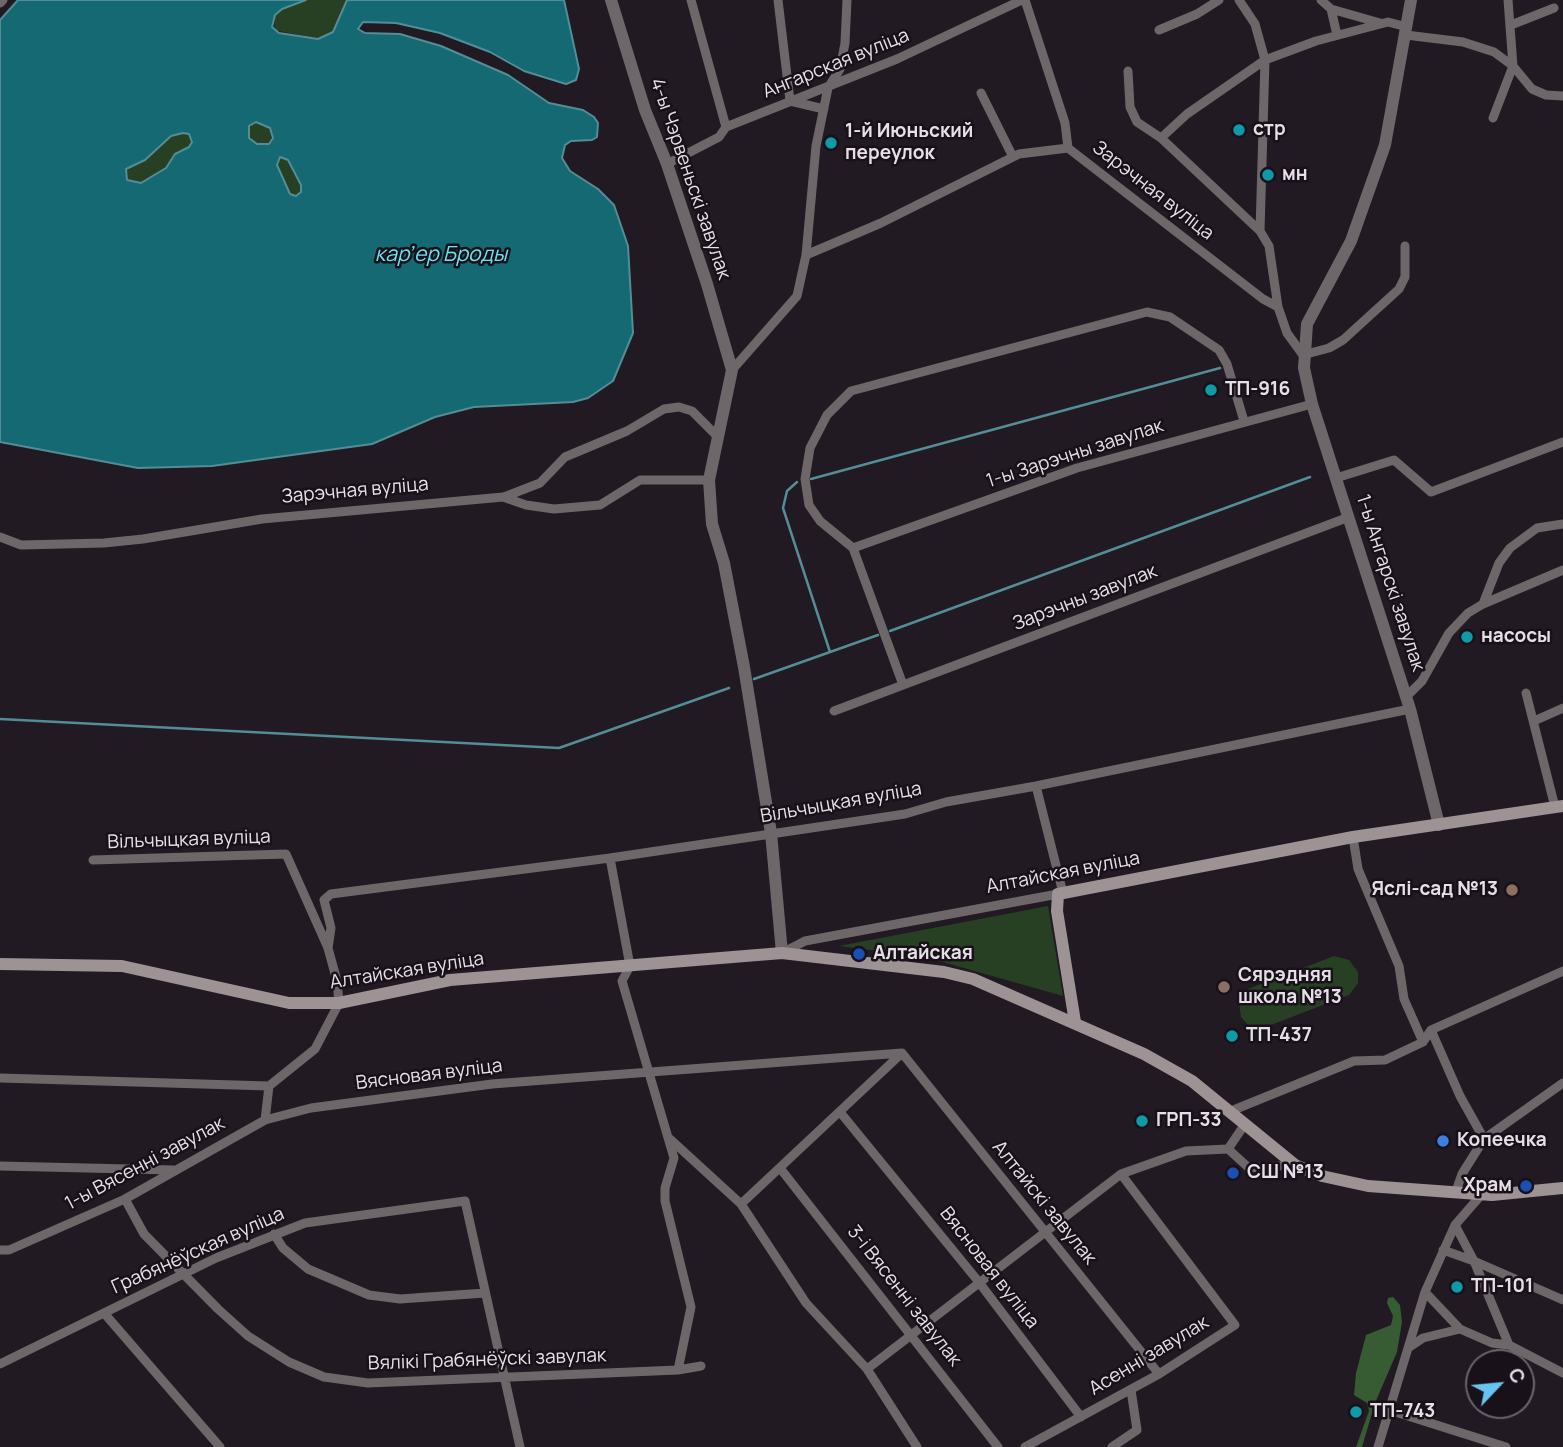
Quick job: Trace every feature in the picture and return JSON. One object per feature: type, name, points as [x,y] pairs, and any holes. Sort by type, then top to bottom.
[{"type":"main road","name":"Алтайская вуліца","points":[[1060,894],[1353,837],[1559,807]]},
{"type":"main road","points":[[1060,894],[1057,911],[1075,1022]]},
{"type":"main road","name":"Алтайская вуліца","points":[[0,964],[122,966],[289,1003],[339,1003],[450,980],[782,953],[944,972],[973,979],[1075,1022],[1192,1081],[1295,1165],[1322,1176],[1368,1186],[1482,1194],[1563,1188]]},
{"type":"street","name":"4-ы Чэрвеньскі завулак","points":[[611,0],[645,110],[667,164],[732,370]]},
{"type":"street","points":[[691,0],[726,127]]},
{"type":"street","points":[[778,0],[790,102],[824,109]]},
{"type":"street","points":[[782,953],[771,833],[742,654],[712,524],[709,480],[732,370],[797,296],[806,255],[816,146],[828,88],[840,69],[845,43],[847,0]]},
{"type":"street","name":"Ангарская вуліца","points":[[667,164],[719,137],[726,127],[828,88],[956,33],[1023,0]]},
{"type":"street","points":[[1023,0],[1065,123],[1068,148]]},
{"type":"street","points":[[1159,30],[1197,14],[1219,0]]},
{"type":"street","name":"1-ы Ангарскі завулак","points":[[1239,0],[1255,24],[1265,60],[1260,231],[1269,246],[1278,307],[1287,333],[1303,355]]},
{"type":"street","points":[[1321,0],[1331,9],[1494,52],[1513,66],[1532,89],[1546,95],[1563,96]]},
{"type":"street","name":"1-ы Ангарскі завулак","points":[[1411,0],[1385,145],[1351,241],[1307,324],[1303,355],[1312,404],[1408,703],[1439,825]]},
{"type":"street","points":[[1493,118],[1513,66],[1508,0]]},
{"type":"street","points":[[1511,26],[1554,8]]},
{"type":"street","points":[[1331,9],[1337,35]]},
{"type":"street","points":[[1161,138],[1187,114],[1265,60],[1337,35],[1382,24]]},
{"type":"street","points":[[1128,71],[1130,107],[1134,118],[1161,138],[1260,231]]},
{"type":"street","points":[[981,93],[1013,157]]},
{"type":"street","name":"Зарэчная вуліца","points":[[806,255],[881,223],[1013,157],[1068,148],[1252,291],[1278,307]]},
{"type":"street","points":[[1303,355],[1329,348],[1343,340],[1399,289],[1405,277],[1405,247]]},
{"type":"street","points":[[903,685],[853,548],[820,520],[808,505],[805,478],[810,448],[827,415],[851,391],[1147,312],[1170,317],[1219,350],[1227,364],[1244,421]]},
{"type":"street","name":"1-ы Зарэчны завулак","points":[[853,548],[1077,468],[1312,404]]},
{"type":"street","points":[[503,498],[540,483],[565,457],[627,431],[664,409],[679,407],[692,411],[718,437]]},
{"type":"street","points":[[1336,478],[1394,460],[1431,492],[1563,442]]},
{"type":"street","name":"Зарэчная вуліца","points":[[0,537],[21,545],[104,543],[262,519],[503,498],[554,509],[600,505],[640,480],[709,480]]},
{"type":"street","name":"Зарэчны завулак","points":[[834,711],[1349,517]]},
{"type":"street","points":[[1483,604],[1499,563],[1510,548],[1537,528],[1563,524]]},
{"type":"street","points":[[1408,703],[1449,633],[1483,604],[1563,570]]},
{"type":"street","points":[[1527,693],[1559,807]]},
{"type":"street","name":"Вільчыцкая вуліца","points":[[328,948],[331,928],[324,900],[331,894],[610,858],[905,814],[946,802],[1036,786],[1408,703]]},
{"type":"street","points":[[1534,721],[1563,708]]},
{"type":"street","points":[[1036,786],[1060,894]]},
{"type":"street","points":[[1353,837],[1358,869],[1404,964],[1404,999],[1423,1042]]},
{"type":"street","name":"Вільчыцкая вуліца","points":[[93,860],[286,854],[328,948]]},
{"type":"street","points":[[610,858],[630,966],[622,981],[674,1158],[665,1188],[665,1201],[691,1307],[678,1370]]},
{"type":"street","name":"Алтайская вуліца","points":[[782,953],[805,941],[1060,894]]},
{"type":"street","points":[[0,1078],[269,1086],[315,1049],[339,1003],[337,981],[328,948]]},
{"type":"street","points":[[1231,1111],[1354,1061],[1385,1060],[1423,1042],[1431,1030],[1563,971]]},
{"type":"street","points":[[1431,1030],[1460,1096],[1484,1139]]},
{"type":"street","points":[[741,1204],[902,1053]]},
{"type":"street","name":"Вясновая вуліца","points":[[265,1120],[311,1108],[492,1084],[902,1053]]},
{"type":"street","name":"Алтайскі завулак","points":[[902,1053],[1159,1374]]},
{"type":"street","points":[[1456,1191],[1462,1174],[1484,1139],[1563,1083]]},
{"type":"street","points":[[265,1120],[269,1086]]},
{"type":"street","name":"Вясновая вуліца","points":[[839,1112],[978,1281],[1081,1417]]},
{"type":"street","name":"1-ы Вясенні завулак","points":[[0,1250],[9,1250],[125,1199],[265,1120]]},
{"type":"street","points":[[1228,1149],[1245,1124]]},
{"type":"street","points":[[670,1139],[741,1204],[806,1303],[867,1369],[916,1447]]},
{"type":"street","points":[[867,1369],[911,1332],[1121,1174],[1186,1151],[1228,1149],[1249,1168],[1295,1165]]},
{"type":"street","points":[[0,1166],[176,1170]]},
{"type":"street","name":"3-і Вясенні завулак","points":[[780,1168],[999,1447]]},
{"type":"street","name":"Асенні завулак","points":[[1024,1447],[1159,1374],[1235,1325],[1121,1174]]},
{"type":"street","points":[[1378,1447],[1425,1292],[1455,1226],[1482,1194]]},
{"type":"street","name":"Вялікі Грабянёўскі завулак","points":[[125,1199],[144,1234],[248,1336],[289,1362],[324,1377],[368,1383],[678,1370],[701,1366]]},
{"type":"street","name":"Грабянёўская вуліца","points":[[0,1364],[274,1234],[319,1219],[465,1201],[520,1447]]},
{"type":"street","points":[[1455,1226],[1474,1262],[1509,1345]]},
{"type":"street","points":[[274,1234],[283,1248],[307,1269],[369,1295],[400,1299],[485,1293]]},
{"type":"street","points":[[1443,1250],[1563,1300]]},
{"type":"street","points":[[1425,1292],[1460,1329],[1492,1343],[1509,1345],[1563,1373]]},
{"type":"street","points":[[104,1313],[220,1447]]},
{"type":"street","points":[[1408,1348],[1423,1338],[1460,1329]]},
{"type":"street","points":[[1112,1447],[1137,1430],[1131,1390]]},
{"type":"street","points":[[1389,1410],[1506,1447]]},
{"type":"green space","points":[[306,0],[347,0],[333,32],[318,39],[274,30],[275,15],[282,9]]},
{"type":"green space","points":[[260,122],[271,129],[272,134],[265,145],[260,146],[249,139],[248,134],[255,123]]},
{"type":"green space","points":[[188,134],[193,142],[189,147],[178,151],[166,168],[141,183],[127,180],[126,169],[145,160],[171,136]]},
{"type":"green space","points":[[280,157],[288,160],[301,185],[301,192],[296,196],[290,194],[277,165]]},
{"type":"green space","points":[[1048,906],[1063,996],[925,957],[839,946]]},
{"type":"green space","points":[[1334,956],[1349,960],[1358,972],[1358,983],[1349,995],[1263,1028],[1248,1025],[1241,1017],[1239,1002],[1248,989]]},
{"type":"green space","points":[[1393,1297],[1400,1305],[1402,1322],[1397,1352],[1375,1403],[1362,1447],[1356,1447],[1369,1411],[1367,1403],[1354,1395],[1356,1373],[1366,1335],[1391,1325],[1393,1316],[1387,1303],[1388,1298]]},
{"type":"water","name":"карʼер Броды","points":[[18,0],[306,0],[282,9],[275,15],[272,27],[279,33],[318,39],[333,32],[347,0],[564,0],[579,69],[576,80],[566,84],[524,71],[490,52],[440,33],[396,23],[363,22],[358,29],[365,33],[400,34],[441,46],[508,75],[549,103],[583,110],[594,117],[598,123],[597,137],[592,140],[571,141],[565,145],[562,158],[570,171],[598,189],[614,205],[628,246],[633,333],[613,381],[588,398],[573,402],[474,407],[435,417],[372,444],[212,466],[138,468],[0,442],[0,20]],"holes":[[[256,122],[270,128],[273,138],[269,144],[257,144],[249,138],[249,126]],[[189,134],[192,142],[189,147],[175,154],[166,168],[141,183],[127,180],[126,169],[145,160],[171,136]],[[280,157],[288,160],[301,185],[301,192],[296,196],[290,194],[277,165]]]},
{"type":"waterway","points":[[811,479],[1220,368]]},
{"type":"waterway","points":[[890,631],[1310,477]]},
{"type":"waterway","points":[[797,482],[787,491],[783,508],[830,652]]},
{"type":"waterway","points":[[754,679],[878,635]]},
{"type":"waterway","points":[[0,719],[559,748],[729,688]]},
{"type":"place","name":"стр","points":[[1239,130]]},
{"type":"place","name":"1-й Июньский переулок","points":[[831,143]]},
{"type":"place","name":"мн","points":[[1268,175]]},
{"type":"place","name":"ТП-916","points":[[1211,390]]},
{"type":"place","name":"насосы","points":[[1467,637]]},
{"type":"place","name":"Яслі-сад №13","points":[[1512,890]]},
{"type":"place","name":"Алтайская","points":[[859,954]]},
{"type":"place","name":"Сярэдняя школа №13","points":[[1224,987]]},
{"type":"place","name":"ТП-437","points":[[1232,1036]]},
{"type":"place","name":"ГРП-33","points":[[1142,1121]]},
{"type":"place","name":"Копеечка","points":[[1443,1141]]},
{"type":"place","name":"СШ №13","points":[[1233,1173]]},
{"type":"place","name":"Храм","points":[[1526,1186]]},
{"type":"place","name":"ТП-101","points":[[1457,1287]]},
{"type":"place","name":"ТП-743","points":[[1356,1412]]}]
